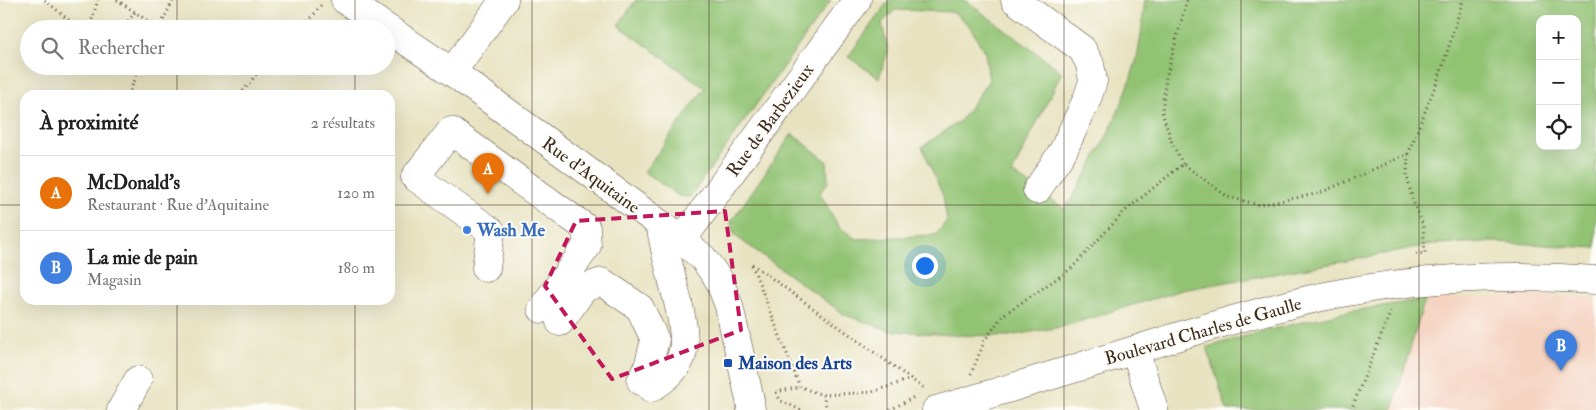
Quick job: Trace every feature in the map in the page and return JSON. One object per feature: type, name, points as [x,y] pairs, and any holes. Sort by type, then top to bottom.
[{"type":"street","name":"Rue d'Aquitaine","points":[[345,0],[375,20]]},
{"type":"street","points":[[452,72],[504,0]]},
{"type":"street","name":"Rue de Barbezieux","points":[[682,240],[857,0]]},
{"type":"street","points":[[1015,0],[1082,49],[1090,64],[1093,81],[1087,99],[1063,151],[1037,190]]},
{"type":"street","name":"Rue d'Aquitaine","points":[[395,34],[452,72],[682,240],[703,258],[719,280],[729,306],[751,410]]},
{"type":"street","points":[[486,268],[491,231],[415,177],[451,131],[586,228],[587,246],[551,316],[584,288],[602,282],[640,308],[655,340],[648,366],[646,384],[667,377],[677,364],[683,349],[684,333],[660,224]]},
{"type":"street","name":"Boulevard Charles de Gaulle","points":[[931,400],[979,395],[1135,350],[1235,318],[1322,297],[1443,280],[1502,278],[1596,280]]},
{"type":"street","points":[[1135,350],[1154,410]]},
{"type":"street","points":[[121,410],[138,380]]},
{"type":"path","points":[[45,0],[68,20]]},
{"type":"path","points":[[92,20],[98,0]]},
{"type":"path","points":[[118,0],[147,20]]},
{"type":"path","points":[[164,20],[173,0]]},
{"type":"path","points":[[309,20],[324,0]]},
{"type":"path","points":[[1187,0],[1166,78],[1162,112],[1172,143],[1183,164],[1228,197],[1260,205],[1320,192],[1408,154]]},
{"type":"path","points":[[1407,256],[1425,252],[1423,224],[1413,201],[1406,177],[1408,154],[1442,69],[1463,0]]},
{"type":"path","points":[[129,20],[135,12]]},
{"type":"path","points":[[130,90],[137,75]]},
{"type":"path","points":[[244,90],[255,75]]},
{"type":"path","points":[[979,395],[985,340],[1003,316],[1071,269],[1125,211],[1183,164]]},
{"type":"path","points":[[800,387],[752,264],[911,380],[931,400]]},
{"type":"path","points":[[1351,410],[1390,314],[1394,300],[1391,286]]},
{"type":"path","points":[[801,410],[780,402],[776,392],[800,387],[823,396],[872,392],[911,380]]},
{"type":"path","points":[[823,396],[827,410]]},
{"type":"highlighted area","points":[[725,211],[741,330],[612,379],[545,286],[576,221]]},
{"type":"shaded area","points":[[1514,296],[1583,297],[1596,299],[1596,410],[1392,410],[1425,299]]},
{"type":"green space","points":[[636,0],[831,0],[690,197],[679,196],[644,172],[705,88],[618,25]]},
{"type":"green space","points":[[889,0],[965,0],[1062,72],[1012,173],[1065,209],[1104,141],[1128,87],[1138,52],[1145,0],[1596,0],[1596,248],[1494,242],[1432,244],[1182,290],[1061,327],[1008,336],[891,331],[845,315],[734,235],[731,222],[792,134],[827,161],[828,182],[820,193],[839,227],[856,239],[936,235],[947,220],[943,196],[922,147],[961,120],[989,80],[985,53],[969,25],[953,12],[895,10],[882,23],[888,51],[879,78],[848,57]]},
{"type":"green space","points":[[1425,299],[1392,410],[1227,410],[1207,347],[1341,313]]},
{"type":"place","name":"McDonald's","points":[[488,194]]},
{"type":"place","name":"Wash Me","points":[[467,230]]},
{"type":"place","name":"Maison des Arts","points":[[728,363]]},
{"type":"place","name":"La mie de pain","points":[[1561,371]]}]
